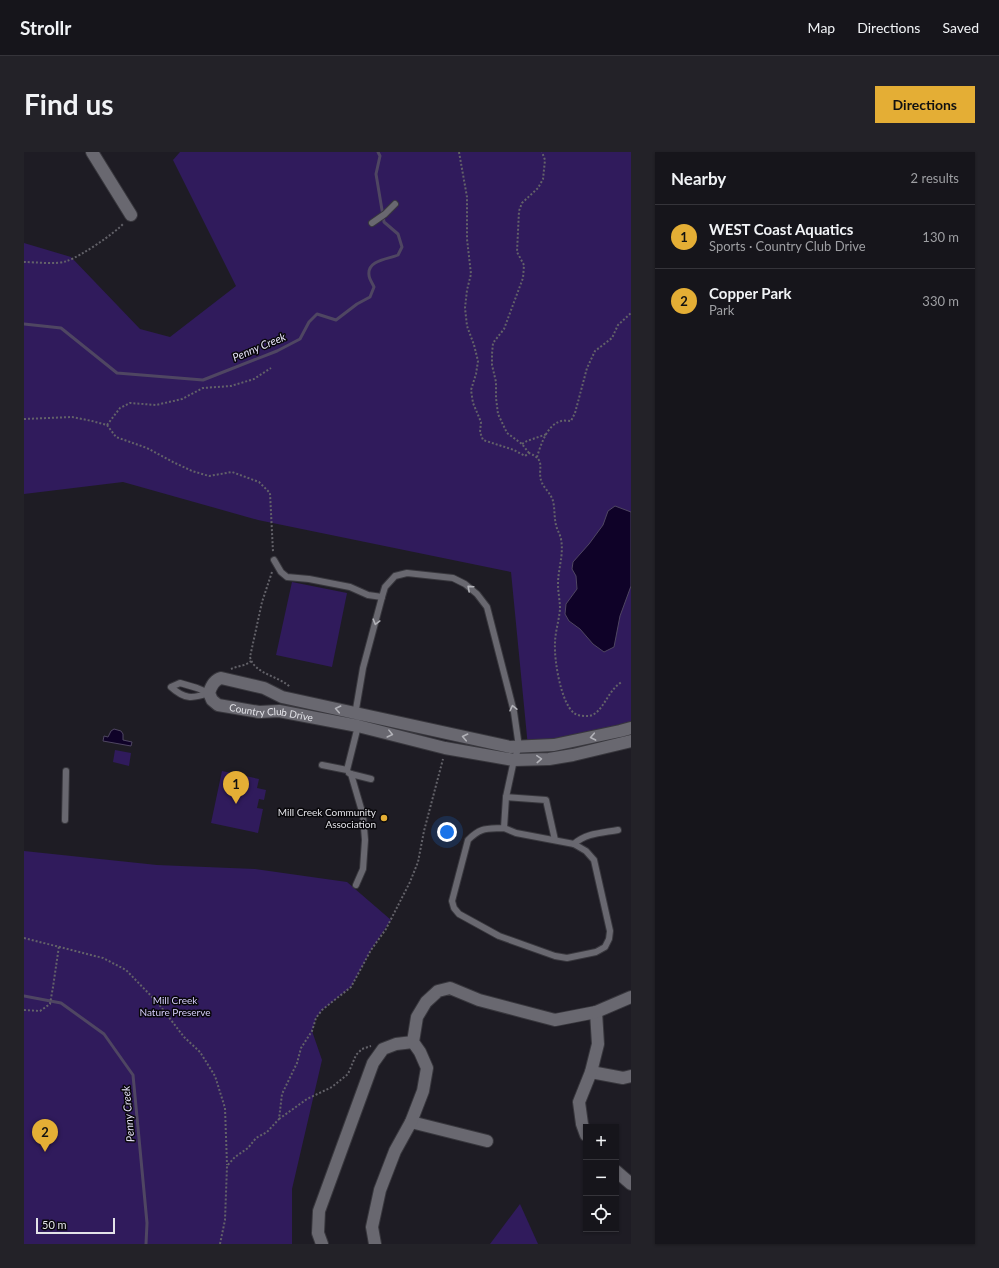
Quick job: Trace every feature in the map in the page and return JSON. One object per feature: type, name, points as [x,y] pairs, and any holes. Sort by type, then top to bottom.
[{"type":"street","points":[[92,152],[131,215]]},
{"type":"street","points":[[209,693],[211,686],[216,679],[222,678]]},
{"type":"street","name":"Country Club Drive","points":[[222,678],[264,688],[282,697],[510,747],[554,745],[620,732],[631,728]]},
{"type":"street","name":"Country Club Drive","points":[[209,693],[212,700],[218,705],[259,712],[279,711],[358,726],[445,748],[514,760],[573,755],[631,741]]},
{"type":"street","points":[[375,1244],[372,1227],[380,1190],[395,1151],[411,1122],[423,1091],[427,1068],[420,1052],[413,1042],[417,1017],[426,1002],[438,991],[450,988],[480,1000],[555,1020],[596,1012],[631,997]]},
{"type":"street","points":[[583,1127],[579,1102],[591,1072],[598,1044],[596,1012]]},
{"type":"street","points":[[322,1244],[318,1233],[319,1211],[373,1063],[383,1049],[396,1044],[413,1042]]},
{"type":"street","points":[[591,1072],[623,1078],[631,1076]]},
{"type":"street","points":[[411,1122],[487,1141]]},
{"type":"street","points":[[619,1174],[631,1184]]},
{"type":"lane","points":[[372,223],[385,214],[395,204]]},
{"type":"lane","points":[[274,560],[281,572],[287,577],[309,579],[350,587],[368,594],[382,597]]},
{"type":"lane","points":[[356,885],[363,869],[365,840],[363,815],[349,772],[358,726],[355,713],[363,668],[382,597],[385,587],[395,576],[407,572],[453,578],[465,584],[477,594],[487,607],[514,712],[519,747],[514,760],[506,797],[504,828]]},
{"type":"lane","points":[[180,683],[209,693],[195,698],[179,695],[171,687],[180,683]]},
{"type":"lane","points":[[322,765],[371,779]]},
{"type":"lane","points":[[65,820],[66,771]]},
{"type":"lane","points":[[506,797],[546,800],[554,840]]},
{"type":"lane","points":[[504,828],[516,833],[554,840],[574,844],[586,851],[594,860],[610,932],[610,939],[605,947],[596,952],[567,958],[555,956],[499,936],[459,914],[454,908],[452,901],[468,840],[475,833],[483,829],[504,828]]},
{"type":"lane","points":[[574,844],[580,839],[590,835],[618,830]]},
{"type":"path","points":[[459,152],[467,197],[467,239],[470,274],[467,290],[467,326],[478,361],[471,390],[473,403],[481,422],[480,432],[483,440],[514,450],[525,456],[529,453]]},
{"type":"path","points":[[542,152],[545,160],[543,180],[538,188],[522,203],[519,211],[517,252],[524,265],[523,278],[504,329],[493,343],[492,365],[496,382],[498,414],[507,433],[522,444],[529,453],[537,456],[541,464],[540,475],[542,483],[553,500],[556,525],[561,539],[562,553],[558,586],[560,608],[555,644],[556,663],[564,695],[569,706],[575,713],[583,716],[596,714],[617,684],[622,682]]},
{"type":"path","points":[[24,262],[67,261],[90,249],[119,229],[131,215]]},
{"type":"path","points":[[537,456],[542,442],[554,425],[562,420],[571,421],[575,413],[587,368],[595,351],[612,338],[618,325],[631,313]]},
{"type":"path","points":[[107,425],[120,408],[130,403],[156,405],[182,399],[203,388],[231,386],[254,379],[272,368]]},
{"type":"path","points":[[24,419],[72,417],[107,425],[116,437],[147,448],[192,471],[209,476],[232,472],[259,482],[270,493],[274,560],[262,602],[252,648],[251,661],[259,669],[285,682],[293,690]]},
{"type":"path","points":[[522,444],[548,434]]},
{"type":"path","points":[[222,678],[238,665],[248,664],[251,661]]},
{"type":"path","points":[[279,1119],[282,1094],[297,1063],[301,1048],[312,1031],[316,1018],[322,1010],[351,987],[371,950],[386,929],[410,882],[418,862],[424,831],[445,748]]},
{"type":"path","points":[[24,938],[103,958],[126,970],[158,1003],[184,1036],[200,1052],[215,1076],[225,1108],[227,1166],[224,1220],[220,1244]]},
{"type":"path","points":[[24,1010],[40,1011],[50,1004],[59,946]]},
{"type":"path","points":[[227,1166],[235,1157],[248,1148],[256,1138],[267,1132],[279,1119],[307,1099],[332,1087],[348,1074],[356,1055],[362,1049],[371,1046],[383,1049]]},
{"type":"green space","points":[[180,152],[631,152],[631,728],[528,747],[511,572],[258,520],[123,482],[24,494],[24,243],[71,257],[140,329],[170,337],[236,286],[173,160]]},
{"type":"green space","points":[[292,582],[347,593],[332,667],[276,655]]},
{"type":"green space","points":[[115,750],[131,753],[129,766],[113,762]]},
{"type":"green space","points":[[222,771],[259,779],[257,788],[266,790],[264,800],[259,799],[257,808],[263,809],[258,833],[211,823]]},
{"type":"green space","name":"Mill Creek Nature Preserve","points":[[24,851],[157,865],[255,869],[347,882],[391,920],[371,950],[351,987],[322,1010],[316,1018],[312,1031],[322,1060],[292,1189],[292,1244],[24,1244]]},
{"type":"green space","points":[[520,1204],[538,1244],[490,1244]]},
{"type":"shaded area","points":[[615,506],[631,512],[631,586],[620,616],[614,647],[604,652],[593,644],[580,629],[569,621],[565,614],[566,604],[577,589],[576,576],[572,569],[573,562],[603,525],[608,511]]},
{"type":"shaded area","points":[[114,729],[121,731],[123,734],[123,740],[132,742],[131,746],[103,741],[104,736],[108,737]]},
{"type":"waterway","name":"Penny Creek","points":[[24,324],[61,328],[117,373],[203,380],[277,351],[300,339],[309,322],[317,314],[336,320],[357,304],[370,297],[374,287],[369,277],[369,270],[371,266],[379,261],[398,255],[402,247],[398,234],[384,222],[376,174],[380,156],[378,152]]},
{"type":"waterway","name":"Penny Creek","points":[[24,996],[61,1003],[104,1034],[133,1075],[147,1223],[146,1244]]},
{"type":"place","name":"WEST Coast Aquatics","points":[[236,804]]},
{"type":"place","name":"Mill Creek Community Association","points":[[384,818]]},
{"type":"place","name":"Copper Park","points":[[45,1152]]}]
